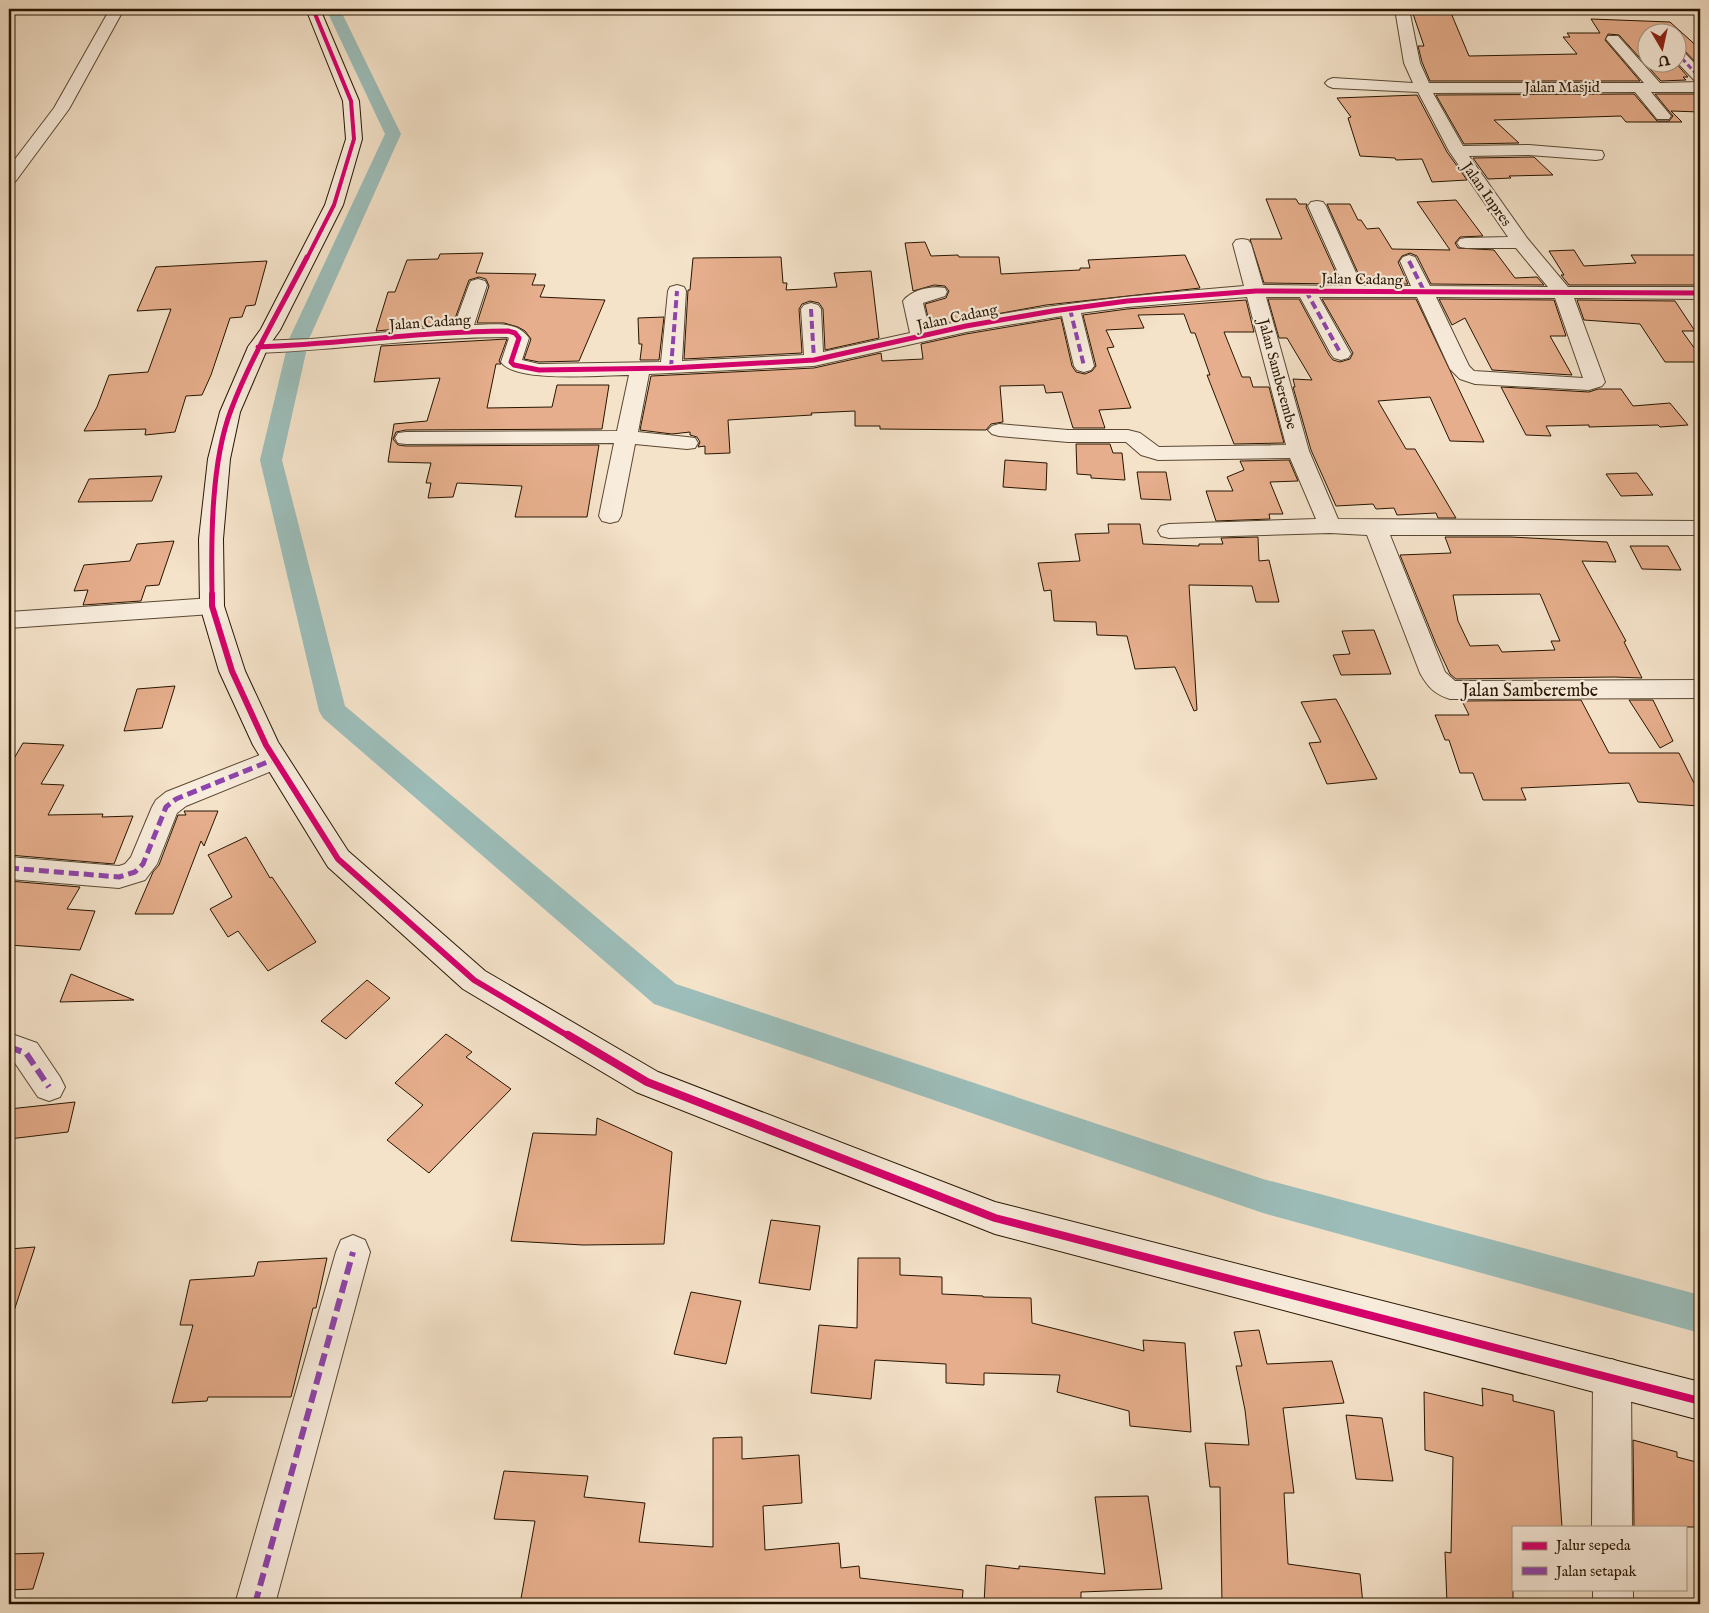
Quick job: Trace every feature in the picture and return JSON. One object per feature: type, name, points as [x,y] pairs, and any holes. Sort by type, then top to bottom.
[{"type":"street","points":[[9,178],[61,109],[117,9]]},
{"type":"street","points":[[312,9],[351,101],[354,139],[334,205],[270,330],[268,346],[230,412],[219,459],[212,539],[212,606],[232,671],[266,745],[338,859],[474,980],[647,1082],[995,1218],[1700,1401]]},
{"type":"street","name":"Jalan Inpres","points":[[1402,9],[1412,63],[1423,88],[1457,151],[1521,242],[1562,292],[1596,379],[1593,383],[1475,378],[1467,375],[1460,369],[1425,293]]},
{"type":"street","points":[[1613,39],[1656,87]]},
{"type":"street","points":[[1686,63],[1700,78]]},
{"type":"street","name":"Jalan Masjid","points":[[1333,83],[1423,88],[1700,86]]},
{"type":"street","points":[[1639,87],[1663,116]]},
{"type":"street","points":[[1457,151],[1529,150],[1596,155]]},
{"type":"street","points":[[1317,206],[1355,290]]},
{"type":"street","points":[[1466,243],[1521,242]]},
{"type":"street","name":"Jalan Samberembe","points":[[1242,244],[1298,451],[1330,526]]},
{"type":"street","points":[[1409,261],[1425,293]]},
{"type":"street","points":[[462,331],[478,285]]},
{"type":"street","points":[[1306,290],[1341,354]]},
{"type":"street","points":[[671,368],[678,291]]},
{"type":"street","name":"Jalan Cadang","points":[[268,346],[311,345],[462,331],[508,331],[519,338],[511,362],[514,366],[539,370],[671,368],[814,360],[966,326],[1070,309],[1127,301],[1256,291],[1700,293]]},
{"type":"street","points":[[921,337],[913,301],[924,295],[938,292]]},
{"type":"street","points":[[811,309],[814,360]]},
{"type":"street","points":[[1070,309],[1084,366]]},
{"type":"street","points":[[610,516],[640,369]]},
{"type":"street","points":[[999,430],[1068,436],[1128,436],[1136,439],[1146,451],[1158,454],[1298,451]]},
{"type":"street","points":[[406,438],[627,437],[687,443]]},
{"type":"street","points":[[1170,531],[1330,526],[1376,528],[1700,528]]},
{"type":"street","name":"Jalan Samberembe","points":[[1376,528],[1433,673],[1439,683],[1450,690],[1700,689]]},
{"type":"street","points":[[9,620],[212,606]]},
{"type":"street","points":[[9,868],[119,878],[134,872],[143,864],[166,807],[176,800],[275,759]]},
{"type":"street","points":[[9,1047],[26,1053],[49,1087]]},
{"type":"street","points":[[255,1604],[353,1252]]},
{"type":"street","points":[[1612,1378],[1612,1526]]},
{"type":"street","points":[[1613,1590],[1613,1604]]},
{"type":"building","points":[[1412,11],[1451,13],[1469,56],[1577,54],[1563,37],[1570,37],[1567,33],[1600,33],[1591,19],[1670,22],[1636,22],[1636,54],[1619,35],[1608,34],[1605,40],[1640,81],[1430,81],[1418,46],[1424,46]]},
{"type":"building","points":[[1686,36],[1700,49],[1700,67],[1686,52]]},
{"type":"building","points":[[1653,72],[1684,72],[1688,77],[1683,77],[1686,80],[1661,81]]},
{"type":"building","points":[[1634,94],[1657,121],[1669,121],[1673,116],[1655,94],[1698,94],[1700,96],[1700,112],[1671,111],[1682,122],[1626,122],[1621,116],[1494,120],[1519,143],[1464,144],[1436,95]]},
{"type":"building","points":[[1417,95],[1447,152],[1467,180],[1432,182],[1422,159],[1396,160],[1395,158],[1360,156],[1348,118],[1351,117],[1337,98]]},
{"type":"building","points":[[1534,157],[1553,175],[1509,176],[1511,178],[1488,179],[1473,158]]},
{"type":"building","points":[[1266,199],[1296,199],[1299,204],[1307,204],[1306,207],[1341,284],[1264,283],[1250,239],[1282,239]]},
{"type":"building","points":[[1456,200],[1483,236],[1460,237],[1455,243],[1458,248],[1494,250],[1515,278],[1537,277],[1544,285],[1431,284],[1417,256],[1410,253],[1402,256],[1398,262],[1408,284],[1363,284],[1327,204],[1350,204],[1358,220],[1361,220],[1367,229],[1379,228],[1392,249],[1450,250],[1417,202]]},
{"type":"building","points":[[925,242],[931,256],[999,257],[1001,274],[1080,270],[1080,268],[1090,268],[1088,260],[1185,255],[1200,288],[1046,305],[930,326],[925,304],[946,298],[949,291],[945,286],[934,285],[913,291],[905,243]]},
{"type":"building","points":[[1574,250],[1584,266],[1636,263],[1631,255],[1700,255],[1700,285],[1569,285],[1561,275],[1564,275],[1549,251]]},
{"type":"building","points":[[483,253],[476,273],[536,274],[532,285],[545,285],[540,297],[605,300],[579,361],[539,362],[524,359],[531,339],[525,331],[504,323],[477,323],[489,286],[486,279],[479,277],[469,280],[453,324],[376,331],[388,292],[395,292],[407,260],[438,259],[440,254]]},
{"type":"building","points":[[781,257],[783,283],[787,283],[786,290],[837,287],[834,273],[871,271],[879,338],[825,350],[823,309],[819,303],[810,301],[802,304],[799,309],[802,353],[684,359],[688,290],[690,290],[693,258]]},
{"type":"building","points":[[267,261],[255,305],[246,306],[242,317],[230,318],[211,375],[202,395],[186,396],[175,432],[145,435],[146,429],[84,431],[97,407],[109,375],[148,372],[171,309],[137,311],[156,267]]},
{"type":"building","points":[[1268,299],[1299,299],[1329,355],[1333,360],[1340,362],[1350,359],[1353,353],[1322,299],[1416,299],[1484,442],[1450,441],[1430,397],[1378,401],[1406,449],[1415,449],[1456,518],[1438,518],[1436,513],[1397,515],[1394,508],[1376,509],[1373,504],[1336,506],[1311,450],[1293,387],[1295,387],[1293,379],[1312,380],[1287,338],[1279,338]]},
{"type":"building","points":[[1439,299],[1554,300],[1566,336],[1550,336],[1572,375],[1492,370],[1465,318],[1452,325]]},
{"type":"building","points":[[1246,300],[1254,332],[1224,332],[1242,377],[1250,377],[1253,387],[1269,387],[1284,443],[1234,444],[1207,375],[1210,375],[1195,333],[1191,333],[1184,314],[1138,315],[1144,328],[1106,330],[1114,347],[1107,348],[1131,408],[1099,410],[1105,428],[1073,428],[1062,392],[1046,393],[1044,385],[1000,386],[1003,422],[991,424],[986,430],[880,429],[880,426],[855,426],[855,411],[728,420],[730,453],[705,454],[705,446],[698,447],[700,442],[697,437],[690,435],[690,432],[672,434],[640,430],[651,376],[814,368],[881,353],[882,361],[923,359],[921,344],[966,334],[1061,318],[1072,366],[1076,372],[1085,374],[1092,371],[1096,366],[1083,315],[1127,309]]},
{"type":"building","points":[[1577,300],[1675,301],[1695,331],[1682,331],[1700,356],[1700,362],[1665,362],[1640,324],[1584,320]]},
{"type":"building","points":[[664,317],[659,360],[640,360],[642,344],[639,344],[638,318]]},
{"type":"building","points":[[507,339],[499,361],[501,364],[496,364],[487,408],[552,407],[557,385],[609,385],[602,429],[406,430],[396,432],[393,439],[398,445],[406,446],[599,445],[587,517],[515,517],[522,486],[457,483],[453,497],[428,498],[431,483],[426,483],[431,463],[388,462],[394,424],[427,421],[440,378],[374,382],[381,346]]},
{"type":"building","points":[[1501,387],[1589,392],[1598,389],[1621,389],[1633,406],[1670,403],[1688,425],[1660,427],[1658,425],[1546,426],[1551,436],[1526,435]]},
{"type":"building","points":[[1076,444],[1110,444],[1113,453],[1122,453],[1125,480],[1091,478],[1091,475],[1077,474]]},
{"type":"building","points":[[1005,460],[1047,463],[1046,490],[1003,487]]},
{"type":"building","points":[[1289,460],[1298,481],[1270,482],[1283,514],[1269,514],[1270,519],[1216,521],[1206,491],[1233,491],[1227,477],[1244,470],[1240,461]]},
{"type":"building","points":[[1137,472],[1166,472],[1171,500],[1141,499]]},
{"type":"building","points":[[1637,473],[1653,495],[1621,496],[1606,474]]},
{"type":"building","points":[[162,476],[152,501],[78,502],[89,479]]},
{"type":"building","points":[[1108,524],[1140,524],[1143,544],[1199,546],[1199,544],[1223,544],[1221,538],[1258,537],[1259,561],[1269,560],[1279,602],[1256,602],[1252,586],[1189,585],[1197,710],[1194,711],[1175,667],[1135,669],[1127,636],[1097,635],[1096,622],[1054,621],[1051,590],[1044,591],[1038,563],[1080,561],[1075,534],[1109,533]]},
{"type":"building","points":[[1445,537],[1511,537],[1607,542],[1616,562],[1582,561],[1626,641],[1624,642],[1642,678],[1456,679],[1450,674],[1436,644],[1400,555],[1451,553]],"holes":[[[1540,594],[1560,641],[1551,641],[1555,650],[1502,652],[1498,645],[1470,646],[1458,621],[1453,595]]]},
{"type":"building","points":[[174,541],[159,585],[146,586],[141,601],[83,605],[88,590],[74,591],[84,565],[130,561],[137,544]]},
{"type":"building","points":[[1630,546],[1668,546],[1681,570],[1642,569]]},
{"type":"building","points":[[1374,630],[1391,674],[1341,675],[1333,655],[1350,654],[1342,631]]},
{"type":"building","points":[[175,686],[162,728],[124,731],[137,689]]},
{"type":"building","points":[[1336,699],[1377,779],[1327,784],[1309,743],[1321,742],[1301,702]]},
{"type":"building","points":[[1581,700],[1609,753],[1679,753],[1694,783],[1700,783],[1700,806],[1638,802],[1629,783],[1521,788],[1526,800],[1483,800],[1473,773],[1460,773],[1449,740],[1445,740],[1435,715],[1469,715],[1462,701]]},
{"type":"building","points":[[1629,700],[1653,700],[1673,741],[1660,748]]},
{"type":"building","points":[[23,743],[64,745],[41,784],[64,785],[48,815],[103,814],[102,817],[133,816],[114,864],[9,855],[9,767]]},
{"type":"building","points":[[184,811],[218,811],[204,846],[201,841],[173,914],[135,914],[153,872],[159,865],[178,815],[186,815]]},
{"type":"building","points":[[246,837],[270,878],[272,877],[316,942],[268,971],[238,931],[228,937],[210,909],[232,897],[208,855]]},
{"type":"building","points":[[9,881],[80,887],[67,909],[95,911],[80,950],[9,945]]},
{"type":"building","points":[[71,974],[134,1000],[60,1002]]},
{"type":"building","points":[[367,980],[390,998],[346,1039],[321,1021]]},
{"type":"building","points":[[446,1034],[472,1052],[466,1057],[511,1089],[429,1173],[387,1140],[423,1105],[395,1083]]},
{"type":"building","points":[[75,1102],[68,1132],[9,1139],[9,1109]]},
{"type":"building","points":[[597,1118],[672,1152],[664,1244],[583,1245],[511,1241],[533,1133],[596,1135]]},
{"type":"building","points":[[771,1220],[820,1226],[810,1290],[759,1283]]},
{"type":"building","points":[[35,1247],[13,1314],[9,1313],[9,1249]]},
{"type":"building","points":[[327,1258],[316,1308],[313,1308],[291,1397],[208,1397],[207,1401],[172,1403],[193,1325],[180,1325],[190,1280],[254,1276],[258,1262]]},
{"type":"building","points":[[858,1258],[900,1258],[900,1275],[942,1277],[942,1294],[1031,1298],[1032,1323],[1144,1351],[1143,1340],[1185,1343],[1191,1432],[1130,1426],[1129,1411],[1057,1392],[1060,1375],[984,1373],[984,1385],[946,1383],[946,1364],[875,1360],[871,1399],[811,1393],[819,1325],[857,1328]]},
{"type":"building","points":[[691,1292],[741,1301],[726,1364],[674,1354]]},
{"type":"building","points":[[1259,1330],[1267,1364],[1332,1361],[1344,1403],[1283,1408],[1294,1493],[1284,1493],[1288,1564],[1360,1574],[1363,1604],[1222,1604],[1220,1487],[1210,1487],[1205,1443],[1249,1445],[1245,1410],[1236,1366],[1242,1366],[1234,1332]]},
{"type":"building","points":[[1482,1388],[1513,1395],[1513,1401],[1554,1411],[1562,1526],[1512,1526],[1513,1604],[1447,1604],[1445,1552],[1451,1553],[1453,1457],[1425,1450],[1424,1392],[1483,1406]]},
{"type":"building","points":[[1346,1415],[1382,1418],[1393,1481],[1356,1479]]},
{"type":"building","points":[[742,1437],[742,1459],[799,1455],[802,1503],[763,1506],[765,1550],[839,1543],[841,1568],[859,1566],[860,1578],[963,1590],[962,1604],[520,1604],[535,1521],[494,1519],[504,1471],[588,1476],[584,1497],[645,1503],[639,1542],[713,1547],[713,1438]]},
{"type":"building","points":[[1633,1440],[1677,1452],[1677,1457],[1700,1463],[1700,1527],[1634,1526]]},
{"type":"building","points":[[1148,1496],[1162,1589],[1081,1592],[1081,1604],[984,1604],[986,1565],[1105,1574],[1095,1497]]},
{"type":"building","points":[[44,1553],[33,1589],[9,1590],[9,1554]]},
{"type":"waterway","points":[[333,9],[393,134],[299,339],[271,460],[333,711],[665,994],[1263,1196],[1700,1314]]},
{"type":"marked path","points":[[1686,63],[1700,78]]},
{"type":"marked path","points":[[1409,261],[1425,293]]},
{"type":"marked path","points":[[671,368],[677,291]]},
{"type":"marked path","points":[[1306,291],[1341,354]]},
{"type":"marked path","points":[[811,309],[814,360]]},
{"type":"marked path","points":[[1070,309],[1084,366]]},
{"type":"marked path","points":[[9,868],[119,877],[135,872],[143,864],[166,807],[176,799],[275,759]]},
{"type":"marked path","points":[[9,1047],[26,1053],[49,1087]]},
{"type":"marked path","points":[[255,1604],[353,1252]]},
{"type":"cycle path","points":[[313,9],[351,101],[354,139],[334,205],[270,330],[258,347],[230,412],[219,459],[211,539],[212,606],[232,671],[266,745],[338,859],[474,980],[647,1082],[995,1218],[1700,1401]]},
{"type":"cycle path","points":[[258,347],[311,345],[462,331],[508,331],[515,333],[519,338],[511,362],[514,365],[539,370],[671,368],[814,360],[966,326],[1053,311],[1127,301],[1256,291],[1700,293]]}]
